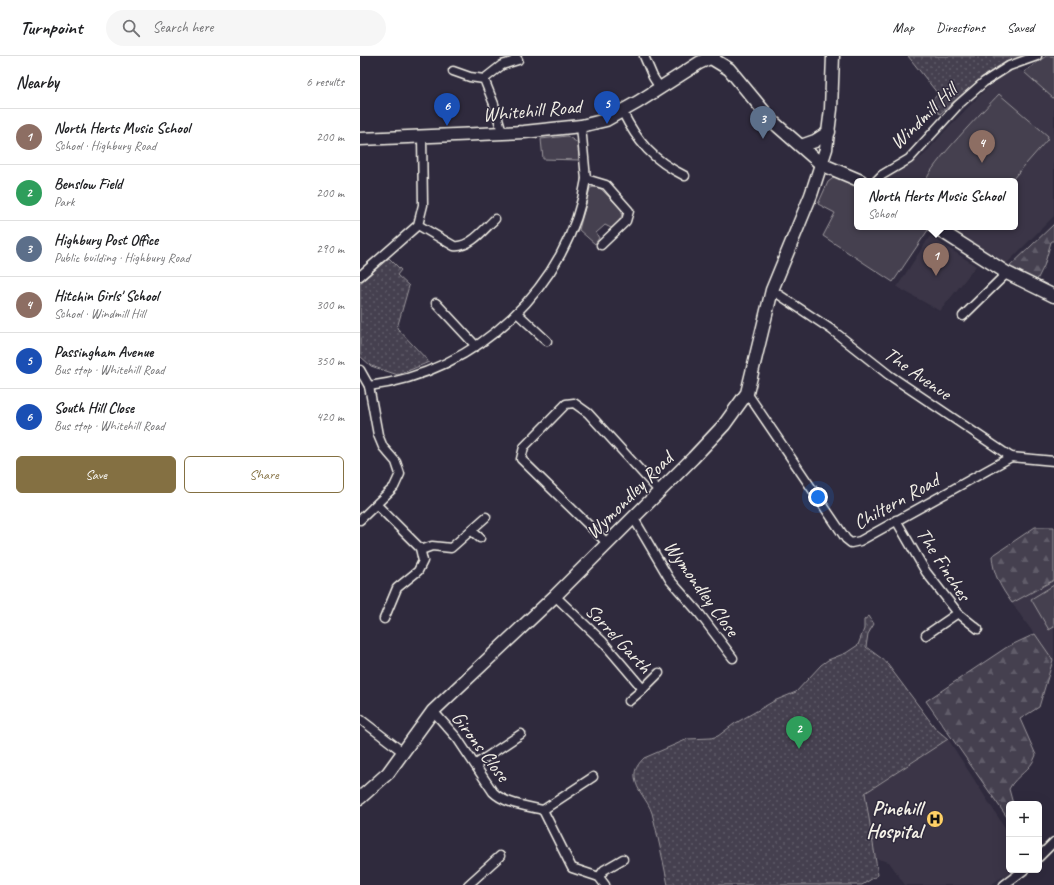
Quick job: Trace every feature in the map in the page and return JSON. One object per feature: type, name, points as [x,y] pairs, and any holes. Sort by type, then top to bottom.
[{"type":"street","points":[[453,71],[470,77],[484,79],[502,66],[518,60],[515,56]]},
{"type":"street","points":[[644,56],[653,77],[660,88]]},
{"type":"street","points":[[729,69],[728,63],[730,56]]},
{"type":"street","name":"Wymondley Road","points":[[360,798],[388,774],[433,711],[555,596],[634,517],[724,425],[747,393],[755,367],[772,290],[799,226],[826,149],[829,132],[833,56]]},
{"type":"street","name":"Windmill Hill","points":[[879,178],[909,159],[958,105],[984,82],[1009,66],[1038,56]]},
{"type":"street","points":[[712,57],[729,69],[772,121],[821,164],[855,178]]},
{"type":"street","name":"Whitehill Road","points":[[360,139],[422,137],[581,126],[606,120],[660,88],[698,63],[712,57]]},
{"type":"street","points":[[484,79],[494,104],[502,132]]},
{"type":"street","points":[[622,111],[639,141],[647,150],[656,159],[685,176]]},
{"type":"street","points":[[369,386],[393,383],[415,377],[445,365],[494,334],[517,313],[538,290],[567,241],[577,214],[586,179],[581,126]]},
{"type":"street","points":[[801,146],[815,141],[829,132]]},
{"type":"street","points":[[360,276],[418,224],[423,205],[422,137]]},
{"type":"street","points":[[826,149],[836,169]]},
{"type":"street","points":[[817,176],[836,169]]},
{"type":"street","points":[[586,179],[606,185],[629,210],[626,221],[601,245]]},
{"type":"street","points":[[418,224],[454,246],[460,247],[471,242],[495,219]]},
{"type":"street","points":[[939,230],[1007,273],[1054,296]]},
{"type":"street","points":[[963,316],[1007,273]]},
{"type":"street","name":"The Avenue","points":[[772,290],[832,330],[889,375],[1011,457],[1054,461]]},
{"type":"street","points":[[436,303],[476,346]]},
{"type":"street","points":[[517,313],[547,341]]},
{"type":"street","points":[[360,370],[369,386],[378,435],[383,447],[396,462],[400,474],[394,488],[360,520]]},
{"type":"street","name":"Chiltern Road","points":[[747,393],[846,539],[855,543],[1011,457]]},
{"type":"street","points":[[607,543],[521,458],[524,447],[566,404],[574,403],[588,413],[659,491]]},
{"type":"street","points":[[377,505],[421,550],[423,561],[418,570],[397,588],[384,619]]},
{"type":"street","points":[[421,550],[432,546],[451,548],[486,517]]},
{"type":"street","name":"Wymondley Close","points":[[634,517],[670,580],[699,613],[733,658]]},
{"type":"street","name":"The Finches","points":[[896,520],[926,572],[958,613],[926,635]]},
{"type":"street","points":[[472,531],[480,538]]},
{"type":"street","name":"Sorrel Garth","points":[[555,596],[603,642],[643,689],[659,673]]},
{"type":"street","points":[[958,613],[978,630]]},
{"type":"street","points":[[629,701],[643,689]]},
{"type":"street","name":"Girons Close","points":[[433,711],[457,738],[497,797],[513,803],[544,810]]},
{"type":"street","points":[[360,719],[403,752]]},
{"type":"street","points":[[476,767],[479,762],[521,734]]},
{"type":"street","points":[[594,777],[544,810],[572,868],[599,877],[605,885]]},
{"type":"street","points":[[1042,854],[1054,842]]},
{"type":"street","points":[[468,885],[500,856]]},
{"type":"street","points":[[599,877],[604,870],[622,860]]},
{"type":"street","points":[[1004,885],[1020,873]]},
{"type":"shaded area","points":[[1015,69],[1024,72],[1054,99],[1054,216],[1006,264],[951,230],[1018,230],[1018,178],[886,178],[923,156],[945,131],[995,80]]},
{"type":"shaded area","points":[[930,236],[976,266],[940,311],[897,287]]},
{"type":"shaded area","points":[[1054,564],[1054,660],[1053,660],[1003,591]]},
{"type":"shaded area","name":"Pinehill Hospital","points":[[948,739],[1006,829],[1006,873],[1008,873],[990,885],[905,885],[889,862],[874,858],[868,804],[865,793]]},
{"type":"green space","points":[[908,56],[1025,56],[989,73],[940,114],[929,104],[938,94]]},
{"type":"green space","points":[[1046,56],[1054,56],[1054,99],[1024,72]]},
{"type":"green space","points":[[999,94],[1048,136],[1047,140],[1014,178],[927,178],[937,163]]},
{"type":"green space","points":[[567,136],[578,143],[579,160],[543,159],[541,139]]},
{"type":"green space","points":[[836,176],[854,184],[854,230],[928,230],[893,282],[823,236],[835,213],[818,204],[828,182]]},
{"type":"green space","points":[[595,187],[601,189],[622,210],[622,213],[619,221],[611,228],[605,225],[596,233],[599,238],[595,244],[579,230],[590,188]]},
{"type":"green space","points":[[1054,224],[1054,240],[1051,242],[1044,266],[1037,280],[1007,269]]},
{"type":"green space","points":[[389,258],[401,270],[397,275],[409,286],[397,328],[429,362],[398,375],[371,366],[360,356],[360,283]]},
{"type":"green space","points":[[1035,527],[1054,527],[1054,580],[1012,603],[998,581],[992,556]]},
{"type":"green space","points":[[1054,585],[1054,627],[1049,630],[1031,599]]},
{"type":"green space","points":[[869,616],[874,624],[868,634],[866,647],[885,661],[936,729],[948,739],[865,793],[878,875],[862,885],[668,885],[652,813],[636,782],[635,771],[639,764],[644,758],[688,739],[711,738],[718,736],[734,724],[774,701],[796,692],[821,665],[828,660],[846,653],[858,645],[864,629],[864,620]]},
{"type":"green space","points":[[1035,634],[1053,660],[1039,707],[1020,719],[1036,755],[1031,765],[1015,780],[1009,789],[1012,801],[1006,801],[1006,816],[926,701],[1007,647]]},
{"type":"place","name":"Passingham Avenue","points":[[607,124]]},
{"type":"place","name":"South Hill Close","points":[[447,126]]},
{"type":"place","name":"Highbury Post Office","points":[[763,139]]},
{"type":"place","name":"Hitchin Girls' School","points":[[982,163]]},
{"type":"place","name":"North Herts Music School","points":[[936,276]]},
{"type":"place","name":"Benslow Field","points":[[799,749]]},
{"type":"place","name":"Pinehill Hospital","points":[[935,819]]}]
